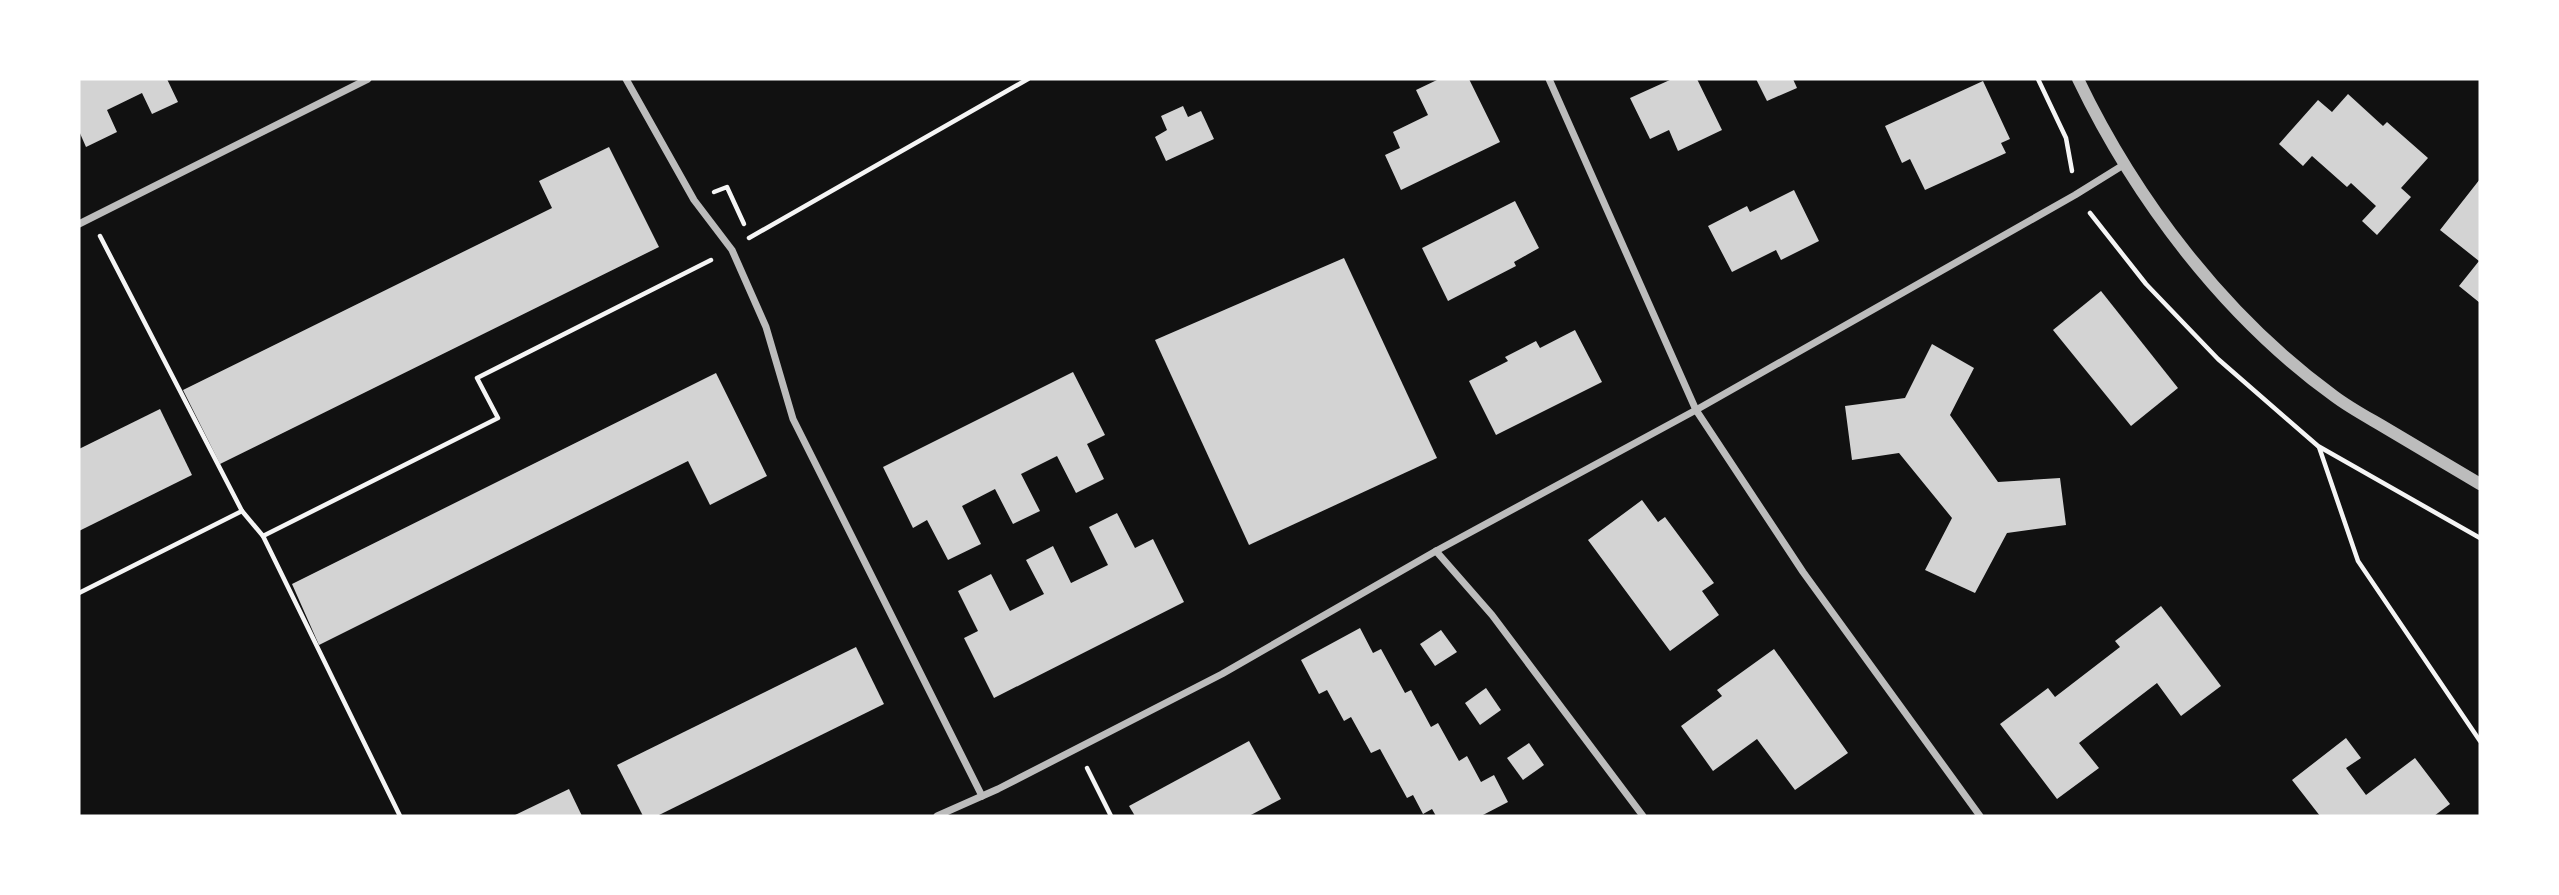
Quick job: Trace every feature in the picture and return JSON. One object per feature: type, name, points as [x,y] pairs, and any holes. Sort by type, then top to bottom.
[{"type":"street","points":[[79,224],[368,79]]},
{"type":"street","points":[[626,79],[694,200],[732,250],[766,327],[793,419],[982,796]]},
{"type":"street","points":[[1549,79],[1696,410],[1803,572],[1980,816]]},
{"type":"street","points":[[2078,79],[2096,116],[2125,164],[2169,229],[2217,289],[2294,365],[2336,398],[2480,484]]},
{"type":"street","points":[[937,816],[982,796],[1222,674],[1436,551],[1696,410],[2125,164]]},
{"type":"street","points":[[1436,551],[1492,615],[1643,816]]},
{"type":"path","points":[[263,536],[498,418],[477,378],[732,250],[750,237],[1028,79]]},
{"type":"path","points":[[91,218],[242,511],[263,536],[400,816]]},
{"type":"path","points":[[2318,446],[2358,561],[2480,741]]},
{"type":"path","points":[[79,593],[242,511]]},
{"type":"path","points":[[1077,748],[1111,816]]},
{"type":"building","points":[[79,79],[167,79],[178,102],[152,114],[142,93],[107,110],[117,132],[86,147],[79,131]]},
{"type":"building","points":[[1439,79],[1469,79],[1500,142],[1401,190],[1385,155],[1400,148],[1393,132],[1428,115],[1416,90]]},
{"type":"building","points":[[1672,79],[1697,79],[1722,130],[1678,151],[1669,130],[1650,139],[1630,98]]},
{"type":"building","points":[[1756,79],[1793,79],[1797,88],[1767,101]]},
{"type":"building","points":[[1983,81],[2010,139],[2001,143],[2006,153],[1925,190],[1910,159],[1902,163],[1885,126]]},
{"type":"building","points":[[2348,94],[2383,126],[2387,122],[2428,158],[2401,188],[2411,197],[2377,235],[2362,221],[2376,206],[2351,183],[2347,187],[2312,156],[2303,166],[2279,144],[2318,100],[2332,112]]},
{"type":"building","points":[[1183,106],[1188,117],[1201,111],[1214,139],[1166,161],[1155,137],[1167,130],[1161,116]]},
{"type":"building","points":[[609,147],[659,247],[220,464],[183,390],[552,208],[539,181]]},
{"type":"building","points":[[2480,179],[2480,303],[2459,286],[2479,261],[2440,230]]},
{"type":"building","points":[[1794,190],[1819,241],[1781,260],[1776,250],[1732,272],[1708,226],[1747,206],[1750,212]]},
{"type":"building","points":[[1515,201],[1539,248],[1514,262],[1516,266],[1448,301],[1422,248]]},
{"type":"building","points":[[1344,258],[1437,458],[1249,545],[1155,340]]},
{"type":"building","points":[[2101,291],[2178,388],[2131,426],[2053,330]]},
{"type":"building","points":[[1575,330],[1602,382],[1496,435],[1469,381],[1508,361],[1505,357],[1536,341],[1540,348]]},
{"type":"building","points":[[1932,344],[1974,368],[1950,415],[1998,482],[2060,478],[2066,525],[2007,533],[1975,593],[1925,570],[1952,518],[1899,453],[1852,460],[1845,406],[1905,398]]},
{"type":"building","points":[[1073,372],[1105,435],[1087,444],[1104,479],[1076,493],[1057,456],[1021,474],[1040,511],[1013,524],[995,489],[962,506],[981,544],[948,560],[927,520],[913,528],[883,467]]},
{"type":"building","points":[[716,373],[767,476],[710,505],[688,461],[319,645],[292,584]]},
{"type":"building","points":[[160,409],[192,475],[79,531],[79,449]]},
{"type":"building","points":[[1642,500],[1658,522],[1665,517],[1714,583],[1702,591],[1719,615],[1670,651],[1588,540]]},
{"type":"building","points":[[1117,513],[1135,548],[1153,539],[1184,602],[994,698],[964,638],[978,631],[958,591],[991,574],[1010,611],[1044,594],[1026,560],[1053,546],[1071,583],[1108,565],[1089,527]]},
{"type":"building","points":[[2161,606],[2221,686],[2181,716],[2157,683],[2079,743],[2099,768],[2057,799],[2000,724],[2048,688],[2055,697],[2120,647],[2115,641]]},
{"type":"building","points":[[1360,628],[1373,653],[1381,649],[1405,693],[1411,690],[1431,727],[1438,723],[1459,761],[1467,756],[1481,782],[1494,775],[1508,802],[1481,816],[1436,816],[1432,809],[1423,814],[1413,795],[1407,798],[1380,749],[1371,753],[1351,717],[1344,721],[1327,690],[1319,694],[1301,660]]},
{"type":"building","points":[[1441,630],[1457,652],[1435,666],[1420,644]]},
{"type":"building","points":[[856,647],[884,704],[657,816],[643,816],[617,765]]},
{"type":"building","points":[[1774,649],[1848,753],[1795,790],[1757,739],[1713,771],[1681,726],[1722,696],[1717,690]]},
{"type":"building","points":[[1486,688],[1501,710],[1480,725],[1465,703]]},
{"type":"building","points":[[2346,738],[2361,758],[2346,768],[2366,795],[2415,758],[2450,804],[2434,816],[2320,816],[2292,780]]},
{"type":"building","points":[[1249,741],[1281,799],[1249,816],[1135,816],[1129,806]]},
{"type":"building","points":[[1529,743],[1544,765],[1523,780],[1507,758]]},
{"type":"building","points":[[569,789],[582,816],[513,816]]}]
